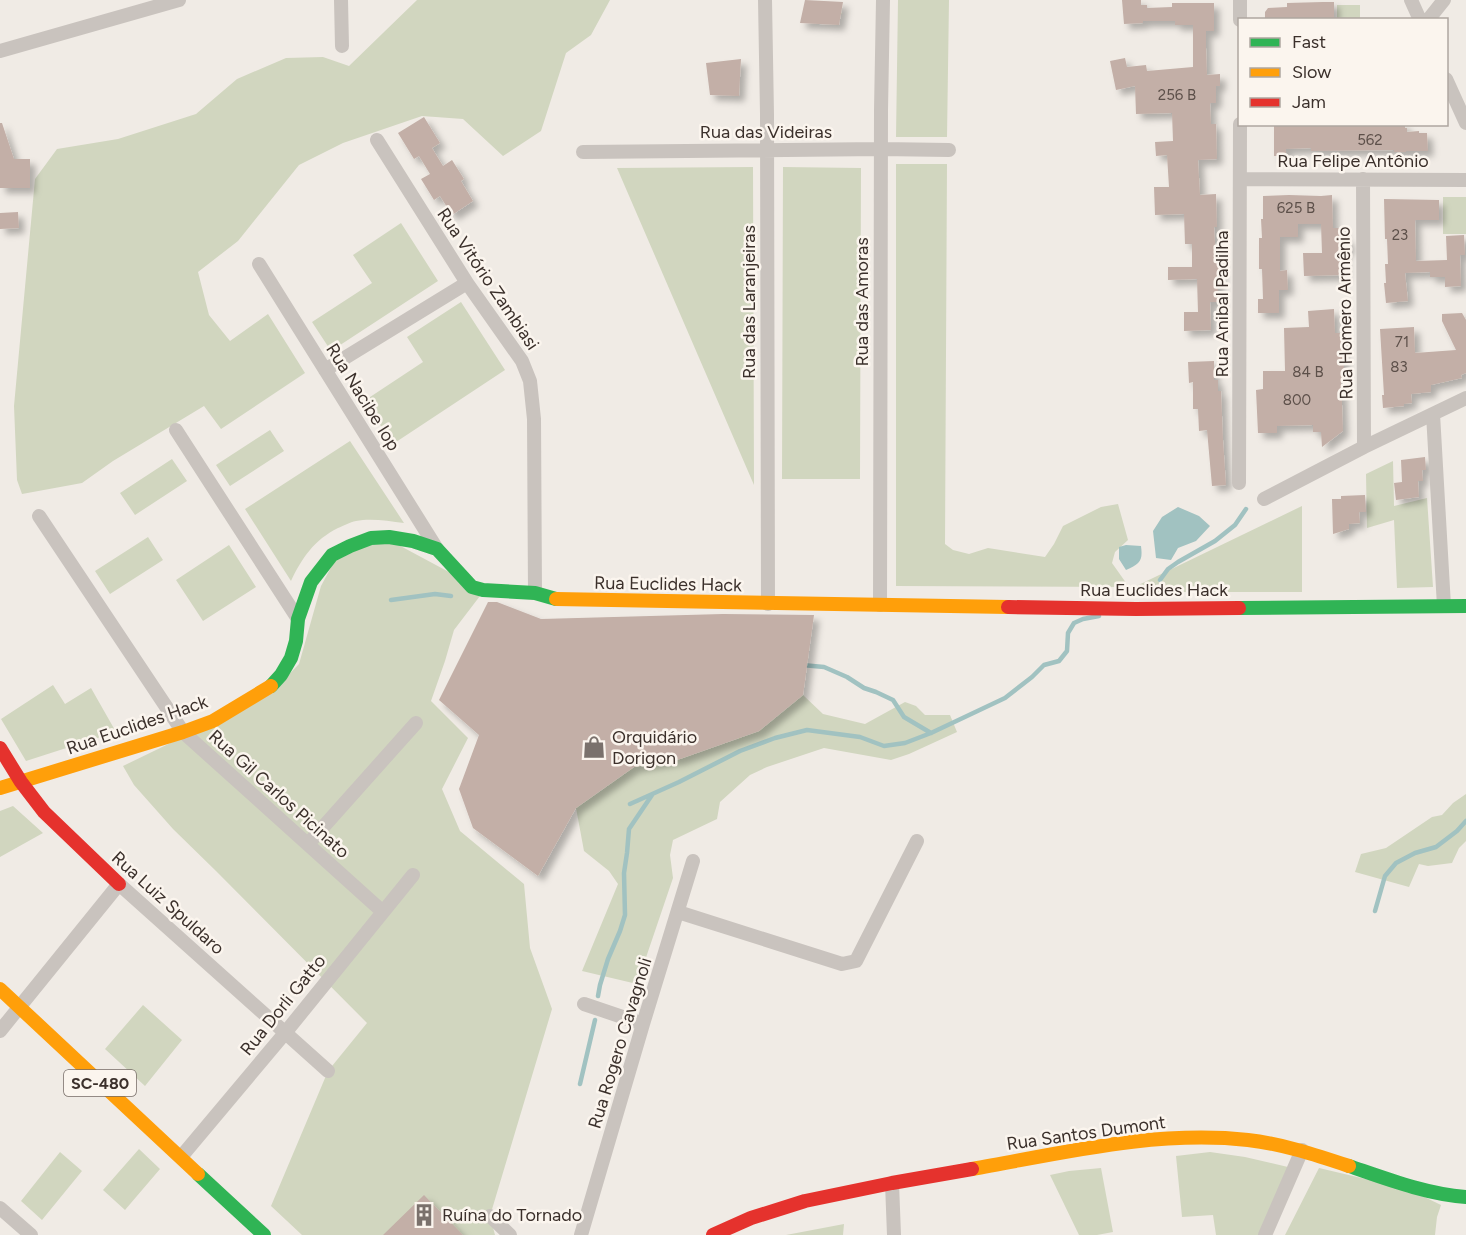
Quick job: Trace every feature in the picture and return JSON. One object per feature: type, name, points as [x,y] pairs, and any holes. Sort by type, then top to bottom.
[{"type":"street","points":[[0,51],[179,0]]},
{"type":"street","points":[[341,0],[342,46]]},
{"type":"street","name":"Rua das Laranjeiras","points":[[765,0],[768,604]]},
{"type":"street","name":"Rua das Amoras","points":[[880,605],[881,149],[884,0]]},
{"type":"street","points":[[1240,0],[1240,18]]},
{"type":"street","points":[[1412,0],[1419,18]]},
{"type":"street","points":[[1430,18],[1444,0]]},
{"type":"street","points":[[1448,83],[1466,123]]},
{"type":"street","name":"Rua Anibal Padilha","points":[[1239,483],[1240,126]]},
{"type":"street","name":"Rua Vitório Zambiasi","points":[[377,140],[467,283],[522,361],[530,381],[534,419],[535,593]]},
{"type":"street","name":"Rua das Videiras","points":[[584,152],[949,150]]},
{"type":"street","name":"Rua Felipe Antônio","points":[[1240,179],[1466,180]]},
{"type":"street","name":"Rua Homero Armênio","points":[[1363,179],[1365,447]]},
{"type":"street","name":"Rua Nacibe Iop","points":[[259,264],[437,549]]},
{"type":"street","points":[[325,370],[467,283]]},
{"type":"street","points":[[1264,499],[1466,398]]},
{"type":"street","points":[[1433,414],[1444,606]]},
{"type":"street","points":[[176,430],[298,619]]},
{"type":"street","name":"Rua Gil Carlos Picinato","points":[[39,516],[183,732],[382,912]]},
{"type":"street","name":"Rua Euclides Hack","points":[[0,788],[213,721],[270,687],[281,675],[291,658],[296,641],[298,619],[311,582],[332,555],[371,538],[389,537],[413,541],[437,549],[472,587],[483,591],[535,593],[560,600],[1136,609],[1466,606]]},
{"type":"street","points":[[308,844],[416,723]]},
{"type":"street","name":"Rua Luiz Spuldaro","points":[[0,748],[21,782],[44,812],[119,884],[328,1071]]},
{"type":"street","points":[[678,912],[842,964],[856,961],[917,841]]},
{"type":"street","name":"Rua Rogero Cavagnoli","points":[[581,1235],[693,861]]},
{"type":"street","name":"Rua Dorli Gatto","points":[[181,1157],[413,875]]},
{"type":"street","points":[[0,1031],[119,884]]},
{"type":"street","name":"SC-480","points":[[0,989],[264,1235]]},
{"type":"street","points":[[584,1004],[643,1024]]},
{"type":"street","name":"Rua Santos Dumont","points":[[713,1235],[751,1218],[805,1201],[892,1183],[1146,1140],[1199,1137],[1248,1140],[1302,1150],[1409,1185],[1452,1196],[1466,1197]]},
{"type":"street","points":[[1265,1235],[1302,1150]]},
{"type":"street","points":[[892,1183],[894,1235]]},
{"type":"street","points":[[0,1208],[31,1235]]},
{"type":"street","points":[[490,1216],[510,1235]]},
{"type":"green space","points":[[417,0],[610,0],[591,35],[566,53],[541,131],[503,156],[463,119],[422,116],[343,143],[299,165],[238,241],[198,272],[209,315],[230,341],[268,314],[305,373],[221,429],[204,406],[113,461],[82,483],[22,494],[17,480],[14,406],[35,179],[57,149],[118,139],[196,114],[237,79],[286,58],[323,57],[349,66]]},
{"type":"green space","points":[[898,0],[949,0],[947,137],[896,137]]},
{"type":"green space","points":[[1337,5],[1360,5],[1360,18],[1337,18]]},
{"type":"green space","points":[[896,164],[947,164],[945,544],[953,550],[969,554],[988,548],[1045,557],[1063,526],[1101,507],[1118,504],[1128,540],[1115,552],[1112,563],[1129,587],[896,586]]},
{"type":"green space","points":[[753,167],[754,485],[617,168]]},
{"type":"green space","points":[[783,167],[861,168],[860,479],[782,479]]},
{"type":"green space","points":[[1443,197],[1466,197],[1466,234],[1443,234]]},
{"type":"green space","points":[[401,223],[438,281],[331,351],[312,322],[372,283],[353,255]]},
{"type":"green space","points":[[461,302],[505,370],[393,444],[364,401],[423,362],[407,337]]},
{"type":"green space","points":[[270,430],[284,451],[230,486],[216,465]]},
{"type":"green space","points":[[350,441],[404,523],[362,520],[338,528],[322,538],[310,550],[291,581],[245,509]]},
{"type":"green space","points":[[172,459],[187,481],[135,515],[120,493]]},
{"type":"green space","points":[[1393,461],[1394,506],[1427,498],[1433,587],[1397,588],[1394,520],[1367,528],[1366,474]]},
{"type":"green space","points":[[1302,506],[1302,592],[1124,592]]},
{"type":"green space","points":[[148,537],[163,560],[110,594],[95,571]]},
{"type":"green space","points":[[393,542],[483,592],[454,630],[431,701],[468,738],[442,789],[460,831],[524,884],[530,948],[552,1009],[490,1216],[495,1235],[302,1235],[271,1206],[328,1071],[367,1023],[173,829],[134,785],[123,766],[273,691],[299,664],[321,586],[335,560],[366,544]]},
{"type":"green space","points":[[229,545],[256,587],[203,621],[176,580]]},
{"type":"green space","points":[[53,685],[65,704],[91,688],[116,732],[26,761],[1,719]]},
{"type":"green space","points":[[803,695],[823,714],[865,724],[905,702],[916,706],[925,715],[950,715],[957,732],[891,760],[824,748],[750,775],[720,802],[717,819],[673,840],[670,855],[673,878],[637,984],[582,971],[618,884],[609,871],[584,851],[576,808],[634,767],[680,759],[759,731]]},
{"type":"green space","points":[[1466,794],[1466,841],[1459,848],[1452,863],[1428,866],[1419,864],[1409,887],[1355,872],[1361,854],[1386,848],[1432,817],[1442,815]]},
{"type":"green space","points":[[13,806],[43,833],[0,857],[0,811]]},
{"type":"green space","points":[[143,1005],[182,1040],[145,1086],[105,1049]]},
{"type":"green space","points":[[139,1149],[160,1169],[125,1210],[103,1190]]},
{"type":"green space","points":[[60,1152],[82,1171],[42,1220],[21,1201]]},
{"type":"green space","points":[[1210,1152],[1288,1167],[1259,1235],[1216,1235],[1213,1215],[1182,1217],[1176,1156]]},
{"type":"green space","points":[[1101,1168],[1113,1232],[1079,1235],[1050,1175]]},
{"type":"green space","points":[[1319,1168],[1408,1189],[1441,1205],[1435,1235],[1285,1235]]},
{"type":"green space","points":[[844,1224],[843,1235],[786,1235]]},
{"type":"water","points":[[1178,507],[1199,516],[1210,526],[1196,541],[1178,548],[1171,560],[1156,558],[1153,531],[1162,517]]},
{"type":"water","points":[[1141,546],[1142,551],[1140,561],[1126,570],[1119,559],[1119,547]]},
{"type":"building","points":[[805,0],[843,2],[839,25],[800,23]]},
{"type":"building","points":[[1122,0],[1141,0],[1141,5],[1147,5],[1147,8],[1172,7],[1172,3],[1214,3],[1214,31],[1206,31],[1206,48],[1207,75],[1220,74],[1220,86],[1216,86],[1216,103],[1210,103],[1211,124],[1216,124],[1217,159],[1198,160],[1200,195],[1216,194],[1217,227],[1214,227],[1220,279],[1218,279],[1218,302],[1210,302],[1211,330],[1184,331],[1184,312],[1198,312],[1197,279],[1168,280],[1168,267],[1192,267],[1192,244],[1185,244],[1184,214],[1155,215],[1154,187],[1169,187],[1167,155],[1156,156],[1155,142],[1173,141],[1172,113],[1136,114],[1135,86],[1116,90],[1110,61],[1125,58],[1127,67],[1146,65],[1147,71],[1193,67],[1193,25],[1175,25],[1175,21],[1143,21],[1143,23],[1124,24]]},
{"type":"building","points":[[1334,2],[1334,18],[1265,18],[1268,8],[1287,7],[1287,3]]},
{"type":"building","points":[[741,59],[739,96],[710,95],[706,63]]},
{"type":"building","points":[[424,117],[440,143],[432,148],[443,166],[452,160],[464,179],[461,181],[473,201],[452,215],[440,196],[434,200],[421,179],[430,174],[419,156],[414,159],[398,133]]},
{"type":"building","points":[[0,123],[2,123],[14,159],[30,159],[30,188],[0,188]]},
{"type":"building","points":[[1274,126],[1405,126],[1407,132],[1427,133],[1428,151],[1311,151],[1311,148],[1286,149],[1286,156],[1274,156]]},
{"type":"building","points":[[1332,195],[1333,228],[1342,228],[1342,238],[1348,238],[1349,250],[1344,250],[1344,275],[1304,276],[1303,253],[1322,253],[1321,224],[1298,224],[1298,237],[1280,237],[1280,271],[1287,270],[1288,290],[1279,290],[1279,313],[1258,313],[1258,299],[1263,299],[1262,269],[1259,269],[1259,238],[1262,238],[1263,196]]},
{"type":"building","points":[[1384,199],[1439,200],[1439,220],[1415,220],[1416,261],[1447,260],[1446,236],[1464,235],[1465,255],[1460,255],[1461,286],[1445,287],[1445,277],[1430,277],[1430,272],[1405,273],[1408,301],[1386,303],[1384,283],[1386,283],[1385,264],[1388,264]]},
{"type":"building","points":[[18,212],[19,228],[0,229],[0,213]]},
{"type":"building","points":[[1334,309],[1335,333],[1341,333],[1342,355],[1344,355],[1344,378],[1341,378],[1343,431],[1322,447],[1321,432],[1313,432],[1313,425],[1277,426],[1277,433],[1258,433],[1256,390],[1263,389],[1263,371],[1285,371],[1284,328],[1309,327],[1308,311]]},
{"type":"building","points":[[1462,313],[1466,320],[1466,373],[1461,375],[1462,378],[1431,385],[1431,392],[1411,394],[1412,403],[1383,408],[1380,329],[1414,327],[1415,353],[1456,350],[1442,321],[1442,314]]},
{"type":"building","points":[[1214,361],[1214,380],[1218,380],[1218,391],[1221,391],[1226,485],[1212,486],[1207,430],[1199,431],[1198,409],[1193,409],[1193,382],[1189,383],[1188,362]]},
{"type":"building","points":[[1425,457],[1426,470],[1422,470],[1423,481],[1418,481],[1419,497],[1396,500],[1394,483],[1402,482],[1401,460]]},
{"type":"building","points":[[1365,495],[1366,512],[1359,512],[1360,523],[1349,524],[1349,529],[1333,534],[1332,499],[1341,499],[1341,496]]},
{"type":"building","name":"Orquidário Dorigon","points":[[488,602],[497,602],[541,619],[723,614],[814,615],[803,695],[759,731],[680,759],[634,767],[576,808],[538,876],[473,828],[459,789],[479,735],[439,700]]},
{"type":"building","name":"Ruína do Tornado","points":[[424,1195],[463,1235],[383,1235]]},
{"type":"waterway","points":[[1160,580],[1168,569],[1215,541],[1235,525],[1246,509]]},
{"type":"waterway","points":[[391,600],[435,594],[451,596]]},
{"type":"waterway","points":[[630,804],[740,751],[775,738],[807,730],[860,737],[884,746],[905,743],[931,733],[1005,698],[1044,665],[1059,661],[1067,651],[1068,633],[1074,623],[1099,616]]},
{"type":"waterway","points":[[802,665],[824,667],[893,700],[904,717],[931,733]]},
{"type":"waterway","points":[[598,996],[608,959],[625,915],[624,873],[629,829],[652,795]]},
{"type":"waterway","points":[[1375,911],[1385,876],[1396,863],[1415,853],[1436,847],[1466,821]]},
{"type":"waterway","points":[[580,1084],[595,1020]]},
{"type":"traffic: fast","points":[[271,686],[291,658],[296,641],[298,619],[311,582],[332,555],[371,538],[389,537],[413,541],[437,549],[472,587],[483,590],[535,593],[556,599]]},
{"type":"traffic: fast","points":[[1239,608],[1466,606]]},
{"type":"traffic: fast","points":[[1349,1166],[1421,1189],[1466,1197]]},
{"type":"traffic: fast","points":[[198,1174],[264,1235]]},
{"type":"traffic: slow","points":[[556,599],[1008,607]]},
{"type":"traffic: slow","points":[[0,788],[213,721],[271,686]]},
{"type":"traffic: slow","points":[[0,989],[198,1174]]},
{"type":"traffic: slow","points":[[972,1169],[1075,1150],[1178,1138],[1248,1140],[1274,1144],[1349,1166]]},
{"type":"traffic: jam","points":[[1008,607],[1239,608]]},
{"type":"traffic: jam","points":[[0,748],[21,782],[44,812],[119,884]]},
{"type":"traffic: jam","points":[[713,1235],[751,1218],[805,1201],[972,1169]]},
{"type":"place","name":"Orquidário Dorigon","points":[[594,747]]},
{"type":"place","name":"Ruína do Tornado","points":[[424,1215]]}]
